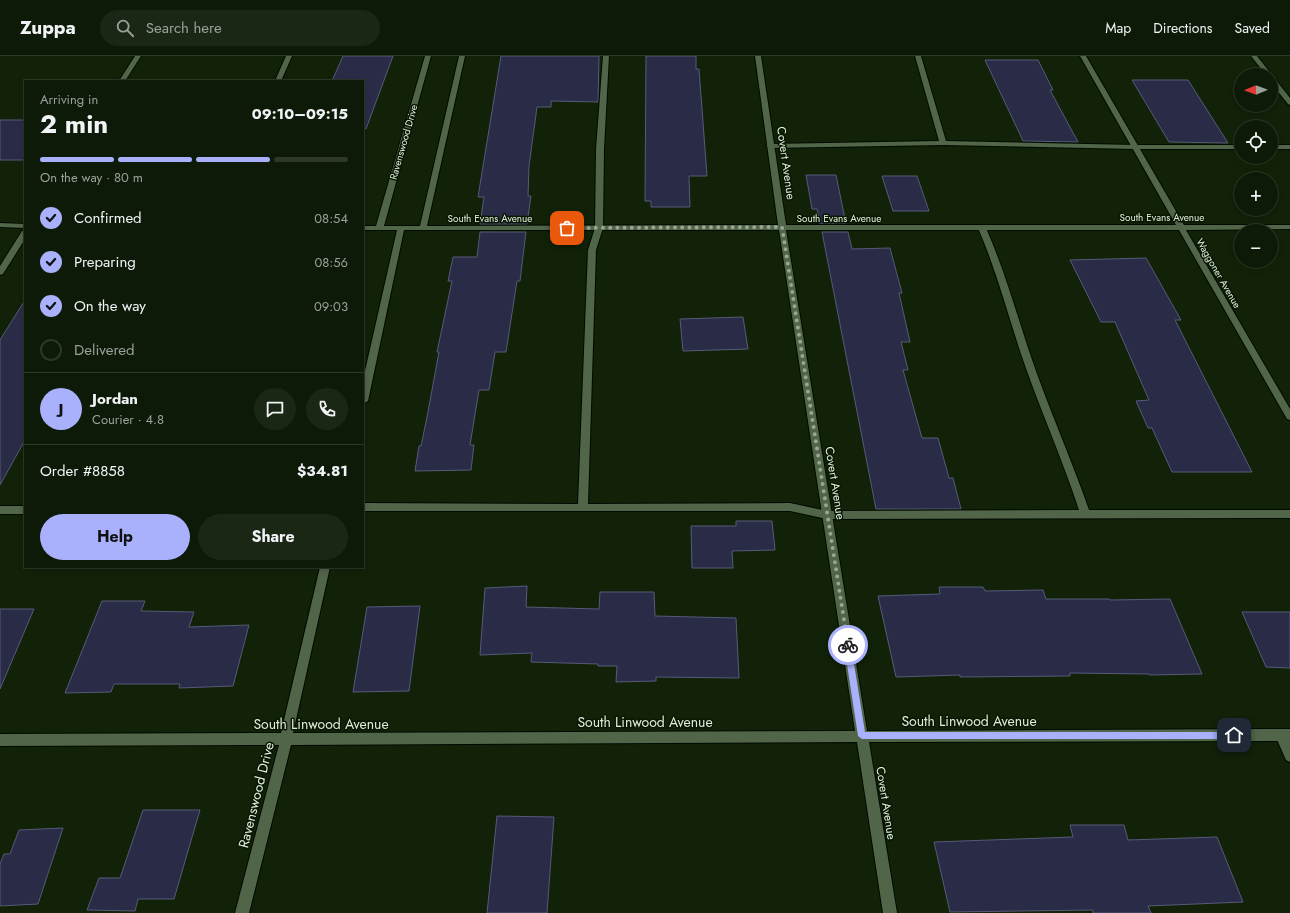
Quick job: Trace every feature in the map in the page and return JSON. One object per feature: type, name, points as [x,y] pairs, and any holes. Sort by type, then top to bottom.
[{"type":"street","points":[[123,80],[138,56]]},
{"type":"street","points":[[278,80],[289,56]]},
{"type":"street","name":"Ravenswood Drive","points":[[379,228],[428,56]]},
{"type":"street","points":[[423,228],[462,56]]},
{"type":"street","points":[[583,508],[592,250],[599,228],[600,149],[606,56]]},
{"type":"street","name":"Covert Avenue","points":[[758,56],[782,227],[890,913]]},
{"type":"street","points":[[918,56],[943,143]]},
{"type":"street","name":"Waggoner Avenue","points":[[1083,56],[1290,417]]},
{"type":"street","points":[[1254,56],[1263,68]]},
{"type":"street","points":[[1278,87],[1290,103]]},
{"type":"street","points":[[770,146],[943,143],[1135,147],[1234,147]]},
{"type":"street","points":[[1278,147],[1290,147]]},
{"type":"street","points":[[0,226],[24,226]]},
{"type":"street","name":"South Evans Avenue","points":[[364,228],[1290,227]]},
{"type":"street","points":[[364,396],[401,228]]},
{"type":"street","points":[[982,228],[995,258],[1026,355],[1071,471],[1085,513]]},
{"type":"street","points":[[0,272],[24,235]]},
{"type":"street","points":[[364,507],[790,507],[827,515],[1085,513],[1290,514]]},
{"type":"street","points":[[0,510],[24,510]]},
{"type":"street","name":"Ravenswood Drive","points":[[242,913],[286,739],[325,568]]},
{"type":"street","points":[[1285,735],[1290,756]]},
{"type":"street","name":"South Linwood Avenue","points":[[0,740],[1285,735]]},
{"type":"building","points":[[343,56],[393,56],[366,129],[364,128],[364,80],[332,80]]},
{"type":"building","points":[[501,56],[599,56],[598,102],[551,101],[551,107],[537,107],[529,166],[528,196],[531,196],[527,224],[480,224],[484,197],[478,197]]},
{"type":"building","points":[[646,56],[696,56],[696,69],[699,69],[707,176],[689,176],[690,207],[651,207],[651,201],[645,201]]},
{"type":"building","points":[[985,60],[1038,60],[1053,90],[1050,90],[1078,142],[1023,141]]},
{"type":"building","points":[[1132,80],[1188,80],[1228,143],[1169,142]]},
{"type":"building","points":[[0,120],[24,120],[24,160],[0,160]]},
{"type":"building","points":[[806,175],[836,175],[846,224],[820,224],[817,209],[812,209]]},
{"type":"building","points":[[882,176],[917,176],[929,211],[893,211]]},
{"type":"building","points":[[480,232],[526,232],[520,281],[517,281],[506,352],[495,352],[489,390],[479,390],[470,445],[474,445],[471,470],[415,471],[419,446],[421,446],[427,417],[439,352],[437,352],[452,281],[448,281],[453,257],[477,257]]},
{"type":"building","points":[[822,232],[848,232],[852,249],[890,248],[902,293],[899,293],[910,342],[901,342],[908,370],[903,370],[922,438],[938,438],[949,478],[953,478],[961,509],[876,509]]},
{"type":"building","points":[[1146,258],[1181,320],[1175,320],[1252,472],[1172,472],[1152,428],[1148,428],[1136,401],[1149,400],[1115,322],[1101,322],[1070,260]]},
{"type":"building","points":[[24,302],[24,442],[0,485],[0,340]]},
{"type":"building","points":[[743,317],[748,349],[683,351],[680,319]]},
{"type":"building","points":[[736,521],[772,521],[775,550],[732,551],[733,568],[692,568],[691,526],[736,526]]},
{"type":"building","points":[[527,586],[526,607],[599,609],[600,592],[654,592],[655,616],[736,618],[739,678],[656,677],[656,681],[616,682],[617,666],[531,662],[532,653],[480,655],[485,588]]},
{"type":"building","points":[[939,587],[983,587],[985,591],[1043,590],[1046,599],[1170,599],[1202,674],[1149,675],[1070,673],[1070,676],[960,677],[960,675],[896,677],[878,596],[940,594]]},
{"type":"building","points":[[102,601],[145,601],[141,611],[194,612],[189,627],[249,625],[233,686],[179,688],[180,684],[114,684],[111,692],[65,693]]},
{"type":"building","points":[[420,606],[409,691],[353,692],[367,607]]},
{"type":"building","points":[[0,609],[34,609],[0,689]]},
{"type":"building","points":[[1242,612],[1290,612],[1290,668],[1266,667]]},
{"type":"building","points":[[143,810],[200,810],[174,899],[138,899],[135,911],[87,910],[99,878],[120,878]]},
{"type":"building","points":[[497,816],[554,817],[547,913],[487,913]]},
{"type":"building","points":[[1070,825],[1124,825],[1128,840],[1217,837],[1243,902],[1148,906],[1151,913],[1093,913],[1093,910],[950,912],[934,842],[1073,837]]},
{"type":"building","points":[[63,828],[38,904],[0,906],[0,864],[4,854],[10,854],[19,830]]},
{"type":"way so far","points":[[567,228],[782,227],[848,645]]},
{"type":"route","points":[[848,645],[862,736],[1234,735]]}]
